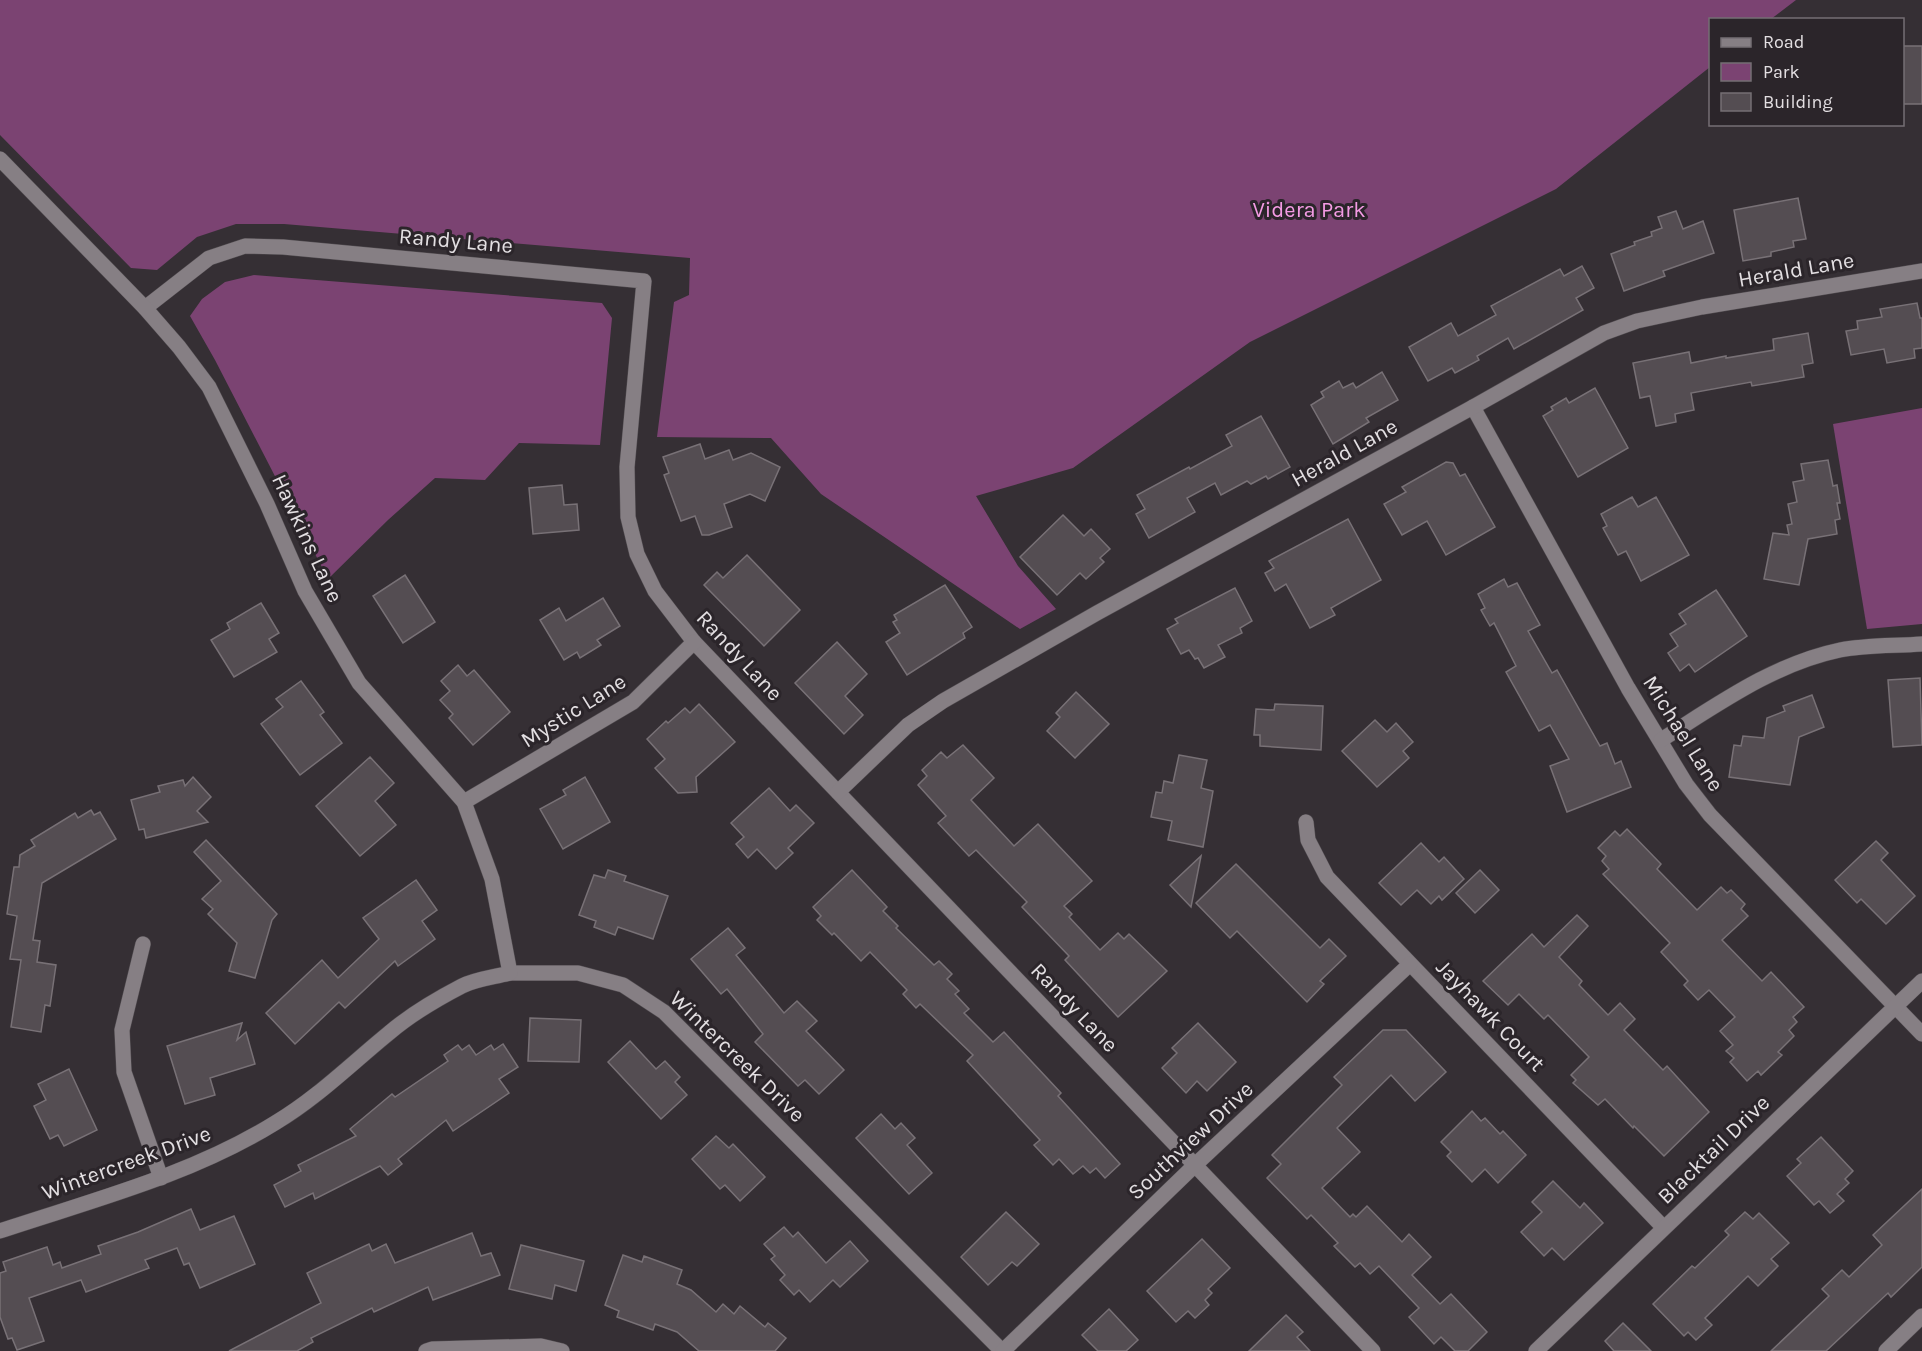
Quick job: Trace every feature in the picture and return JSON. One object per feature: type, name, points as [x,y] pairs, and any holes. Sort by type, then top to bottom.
[{"type":"street","name":"Hawkins Lane","points":[[0,159],[145,308],[179,347],[209,387],[267,504],[305,591],[359,683],[464,802],[492,879],[510,973]]},
{"type":"street","name":"Randy Lane","points":[[145,308],[209,258],[245,246],[284,247],[644,280],[627,467],[628,517],[637,554],[655,591],[694,642],[1373,1351]]},
{"type":"street","name":"Herald Lane","points":[[838,792],[908,725],[943,701],[1097,613],[1604,333],[1637,321],[1702,307],[1922,271]]},
{"type":"street","name":"Michael Lane","points":[[1473,407],[1628,688],[1686,783],[1710,814],[1922,1034]]},
{"type":"street","name":"Mystic Lane","points":[[464,802],[633,702],[694,642]]},
{"type":"street","points":[[1660,740],[1744,688],[1793,664],[1841,650],[1922,644]]},
{"type":"street","name":"Jayhawk Court","points":[[1306,822],[1308,840],[1326,877],[1663,1227]]},
{"type":"street","points":[[143,944],[122,1030],[124,1072],[161,1178]]},
{"type":"street","name":"Southview Drive","points":[[1002,1351],[1195,1165],[1410,964]]},
{"type":"street","name":"Wintercreek Drive","points":[[0,1231],[161,1178],[225,1151],[275,1124],[320,1093],[390,1031],[464,985],[510,973],[578,973],[623,985],[664,1012],[1002,1351]]},
{"type":"street","name":"Blacktail Drive","points":[[1536,1351],[1922,981]]},
{"type":"street","points":[[1886,1351],[1922,1317]]},
{"type":"street","points":[[426,1351],[541,1346],[562,1351]]},
{"type":"green space","name":"Videra Park","points":[[0,0],[1796,0],[1772,18],[1709,18],[1709,68],[1556,189],[1250,342],[1073,468],[976,496],[1018,566],[1056,609],[1020,629],[821,494],[771,438],[657,437],[674,302],[689,295],[690,258],[284,224],[236,224],[197,237],[157,270],[131,268],[0,135]]},
{"type":"green space","points":[[254,275],[602,303],[612,318],[600,445],[519,443],[485,480],[435,478],[328,579],[190,316],[202,299],[225,282]]},
{"type":"green space","points":[[1922,408],[1922,624],[1867,629],[1833,424]]},
{"type":"building","points":[[1904,46],[1922,46],[1922,104],[1904,104]]},
{"type":"building","points":[[1798,198],[1806,239],[1793,241],[1794,247],[1771,252],[1771,256],[1743,261],[1734,210]]},
{"type":"building","points":[[1676,211],[1683,229],[1703,221],[1714,253],[1663,271],[1665,276],[1624,291],[1611,254],[1652,236],[1651,232],[1662,228],[1658,217]]},
{"type":"building","points":[[1582,266],[1594,288],[1576,298],[1583,310],[1514,349],[1508,338],[1477,356],[1479,360],[1455,373],[1452,368],[1428,381],[1409,347],[1451,323],[1458,336],[1496,315],[1491,306],[1560,269],[1564,276]]},
{"type":"building","points":[[1917,303],[1920,318],[1922,318],[1922,348],[1914,349],[1915,358],[1887,363],[1884,349],[1851,355],[1846,331],[1858,329],[1857,321],[1882,317],[1880,309]]},
{"type":"building","points":[[1808,333],[1813,363],[1802,365],[1804,377],[1752,386],[1751,382],[1691,393],[1694,410],[1675,414],[1676,422],[1656,426],[1650,396],[1640,398],[1633,363],[1689,352],[1691,363],[1774,350],[1773,339]]},
{"type":"building","points":[[1382,372],[1398,400],[1366,418],[1369,422],[1333,444],[1311,405],[1324,397],[1321,392],[1339,381],[1343,388],[1353,383],[1356,388]]},
{"type":"building","points":[[1595,388],[1628,448],[1578,477],[1543,416],[1553,410],[1551,407],[1566,398],[1569,403]]},
{"type":"building","points":[[1261,416],[1290,467],[1268,479],[1266,476],[1251,484],[1247,481],[1221,495],[1215,483],[1187,498],[1195,512],[1149,538],[1136,514],[1145,509],[1137,495],[1232,446],[1226,435]]},
{"type":"building","points":[[700,444],[705,459],[729,450],[733,460],[751,453],[780,467],[765,501],[750,494],[724,504],[732,527],[709,535],[702,535],[695,516],[681,521],[664,475],[669,473],[663,457]]},
{"type":"building","points":[[1828,460],[1833,486],[1837,485],[1840,503],[1837,503],[1840,519],[1835,520],[1837,534],[1808,539],[1799,585],[1764,579],[1773,533],[1789,535],[1787,525],[1792,524],[1788,504],[1797,502],[1793,482],[1804,480],[1801,464]]},
{"type":"building","points":[[1446,462],[1453,463],[1460,476],[1465,474],[1495,527],[1446,555],[1427,521],[1402,535],[1384,504],[1406,492],[1402,487]]},
{"type":"building","points":[[562,485],[564,505],[577,504],[579,530],[533,534],[529,488]]},
{"type":"building","points":[[1632,497],[1638,507],[1656,497],[1689,555],[1641,581],[1626,551],[1618,555],[1603,528],[1607,526],[1601,514]]},
{"type":"building","points":[[1063,515],[1084,536],[1091,529],[1110,549],[1100,558],[1104,562],[1086,579],[1080,573],[1057,595],[1020,557]]},
{"type":"building","points":[[1348,519],[1381,580],[1331,608],[1335,615],[1310,628],[1286,584],[1275,591],[1265,573],[1274,568],[1269,561]]},
{"type":"building","points":[[747,555],[800,610],[764,646],[704,585],[717,572],[723,578]]},
{"type":"building","points":[[405,575],[435,622],[403,643],[373,596]]},
{"type":"building","points":[[1504,579],[1508,587],[1517,583],[1540,625],[1528,631],[1552,673],[1557,670],[1600,746],[1607,743],[1615,764],[1621,761],[1631,787],[1567,812],[1550,766],[1569,759],[1550,725],[1539,731],[1506,672],[1516,666],[1494,623],[1490,626],[1481,610],[1485,608],[1478,594]]},
{"type":"building","points":[[945,585],[972,627],[963,633],[965,638],[907,675],[886,642],[900,633],[893,622],[897,620],[894,615]]},
{"type":"building","points":[[1235,588],[1252,621],[1240,628],[1242,633],[1218,645],[1225,657],[1204,668],[1189,650],[1181,654],[1167,629],[1178,623],[1175,619]]},
{"type":"building","points":[[1716,590],[1747,636],[1695,672],[1689,664],[1680,671],[1668,653],[1678,646],[1670,634],[1686,624],[1679,614]]},
{"type":"building","points":[[603,598],[620,626],[597,640],[601,645],[580,658],[577,652],[564,660],[540,620],[559,608],[566,621]]},
{"type":"building","points":[[261,603],[279,633],[269,639],[277,652],[234,677],[211,640],[230,629],[227,623]]},
{"type":"building","points":[[837,642],[867,674],[845,696],[863,715],[844,734],[795,683]]},
{"type":"building","points":[[458,665],[467,676],[474,670],[510,712],[473,745],[449,718],[453,714],[440,700],[450,691],[441,681]]},
{"type":"building","points":[[1920,678],[1922,745],[1893,747],[1888,680]]},
{"type":"building","points":[[301,681],[324,712],[320,715],[342,743],[300,775],[261,724],[283,707],[276,699]]},
{"type":"building","points":[[1076,692],[1109,724],[1075,758],[1047,731],[1060,717],[1056,713]]},
{"type":"building","points":[[1812,695],[1824,727],[1799,737],[1790,785],[1729,777],[1734,745],[1741,746],[1743,736],[1764,738],[1767,718],[1785,711],[1783,706]]},
{"type":"building","points":[[699,704],[735,742],[696,777],[697,792],[678,793],[655,768],[665,759],[647,739],[666,721],[668,723],[685,708],[690,713]]},
{"type":"building","points":[[1275,704],[1323,706],[1321,750],[1260,746],[1260,735],[1254,735],[1256,709],[1274,710]]},
{"type":"building","points":[[1375,720],[1387,732],[1396,723],[1413,742],[1403,751],[1409,758],[1377,787],[1342,751]]},
{"type":"building","points":[[963,745],[994,778],[971,800],[1014,846],[1038,824],[1092,881],[1064,906],[1072,914],[1069,917],[1100,950],[1118,933],[1124,939],[1129,934],[1167,971],[1118,1017],[1065,960],[1069,956],[1022,907],[1027,902],[976,850],[969,856],[938,823],[946,816],[918,785],[927,776],[922,770],[941,752],[947,758]]},
{"type":"building","points":[[1179,755],[1207,760],[1201,788],[1213,791],[1203,847],[1168,840],[1172,821],[1151,817],[1156,792],[1162,793],[1164,781],[1173,783]]},
{"type":"building","points":[[370,757],[394,783],[375,801],[396,825],[360,856],[316,806]]},
{"type":"building","points":[[193,777],[211,797],[197,811],[208,822],[146,838],[144,829],[139,830],[131,800],[160,792],[158,786],[183,780],[185,786]]},
{"type":"building","points":[[585,777],[610,822],[563,849],[540,809],[566,795],[563,790]]},
{"type":"building","points":[[769,788],[790,811],[796,805],[814,823],[788,848],[793,853],[776,869],[757,849],[748,858],[736,844],[744,837],[731,823]]},
{"type":"building","points":[[91,810],[94,815],[100,812],[116,839],[42,883],[33,940],[40,941],[37,962],[56,965],[50,1006],[45,1005],[41,1032],[11,1027],[21,960],[10,959],[17,916],[7,914],[14,867],[19,867],[20,855],[35,846],[31,840],[75,813],[78,818]]},
{"type":"building","points":[[1627,829],[1661,864],[1657,869],[1697,910],[1721,887],[1727,893],[1731,890],[1745,904],[1741,909],[1748,916],[1722,940],[1762,981],[1771,972],[1804,1007],[1793,1017],[1797,1022],[1789,1030],[1794,1036],[1778,1052],[1782,1055],[1761,1075],[1758,1071],[1747,1081],[1730,1062],[1734,1058],[1726,1051],[1733,1045],[1720,1031],[1735,1017],[1709,990],[1698,1000],[1684,985],[1688,981],[1661,952],[1670,943],[1603,874],[1609,869],[1602,861],[1606,856],[1598,848],[1615,831],[1620,836]]},
{"type":"building","points":[[206,840],[277,914],[272,920],[255,978],[229,971],[237,943],[208,914],[213,909],[202,899],[221,881],[194,852]]},
{"type":"building","points":[[1876,841],[1888,853],[1881,860],[1915,896],[1886,924],[1861,899],[1857,903],[1835,880]]},
{"type":"building","points":[[1421,843],[1439,862],[1444,857],[1464,879],[1442,900],[1439,896],[1431,904],[1417,890],[1401,905],[1379,883]]},
{"type":"building","points":[[1201,856],[1191,907],[1170,885]]},
{"type":"building","points":[[1236,864],[1320,948],[1329,939],[1346,956],[1320,981],[1324,984],[1307,1002],[1237,931],[1230,938],[1196,903]]},
{"type":"building","points":[[608,870],[626,876],[624,881],[668,896],[653,939],[618,927],[615,935],[594,927],[596,921],[579,915],[594,875],[605,878]]},
{"type":"building","points":[[852,870],[887,907],[883,911],[898,926],[896,928],[934,965],[939,961],[952,974],[947,979],[959,991],[955,994],[969,1009],[964,1013],[993,1042],[1004,1032],[1061,1093],[1058,1096],[1120,1164],[1105,1178],[1096,1168],[1090,1173],[1083,1166],[1073,1174],[1059,1159],[1053,1165],[1034,1145],[1040,1140],[967,1061],[973,1055],[920,1004],[916,1008],[903,994],[907,990],[870,952],[861,961],[834,933],[832,935],[817,920],[821,916],[813,907]]},
{"type":"building","points":[[1480,870],[1499,890],[1475,913],[1456,893]]},
{"type":"building","points":[[416,880],[437,910],[422,921],[435,939],[398,966],[395,961],[345,1008],[339,1002],[295,1044],[266,1013],[322,960],[338,978],[379,939],[363,918]]},
{"type":"building","points":[[1577,915],[1588,926],[1559,957],[1582,981],[1579,985],[1608,1015],[1620,1003],[1635,1019],[1624,1030],[1663,1070],[1667,1066],[1709,1112],[1664,1156],[1605,1099],[1598,1105],[1573,1083],[1576,1080],[1571,1075],[1589,1057],[1548,1015],[1544,1019],[1519,994],[1508,1005],[1483,981],[1532,934],[1544,947]]},
{"type":"building","points":[[728,928],[745,948],[736,955],[784,1013],[797,1001],[817,1021],[806,1031],[844,1070],[819,1094],[805,1080],[798,1086],[755,1042],[763,1034],[727,989],[721,994],[691,959]]},
{"type":"building","points":[[530,1018],[581,1020],[579,1062],[528,1061]]},
{"type":"building","points":[[242,1023],[237,1040],[246,1032],[255,1064],[210,1078],[215,1095],[185,1104],[167,1046]]},
{"type":"building","points":[[1198,1023],[1236,1062],[1207,1091],[1197,1081],[1186,1093],[1162,1068],[1177,1053],[1172,1048]]},
{"type":"building","points":[[1383,1030],[1406,1030],[1446,1072],[1415,1101],[1391,1075],[1337,1128],[1360,1152],[1322,1188],[1350,1217],[1353,1214],[1356,1217],[1367,1206],[1402,1242],[1409,1234],[1431,1257],[1412,1275],[1440,1304],[1451,1294],[1487,1332],[1468,1351],[1455,1351],[1441,1337],[1434,1344],[1409,1317],[1419,1308],[1379,1266],[1370,1274],[1360,1263],[1355,1267],[1334,1246],[1338,1243],[1311,1215],[1307,1219],[1267,1178],[1281,1164],[1272,1155],[1342,1085],[1334,1077]]},
{"type":"building","points":[[630,1041],[656,1069],[665,1061],[680,1077],[675,1082],[687,1095],[661,1119],[608,1062]]},
{"type":"building","points":[[503,1044],[518,1067],[499,1079],[509,1093],[453,1131],[446,1120],[398,1159],[402,1164],[388,1175],[380,1166],[315,1199],[313,1193],[285,1207],[274,1185],[301,1171],[298,1165],[356,1136],[350,1129],[392,1094],[395,1097],[448,1061],[444,1055],[458,1045],[462,1050],[469,1045],[476,1055],[491,1045],[494,1050]]},
{"type":"building","points":[[69,1069],[97,1130],[64,1146],[58,1135],[50,1139],[34,1106],[46,1100],[38,1084]]},
{"type":"building","points":[[1472,1111],[1481,1121],[1485,1118],[1500,1134],[1503,1131],[1526,1155],[1498,1183],[1485,1169],[1472,1182],[1447,1156],[1451,1152],[1441,1142]]},
{"type":"building","points":[[881,1114],[895,1129],[901,1123],[915,1138],[907,1145],[932,1173],[909,1194],[856,1138]]},
{"type":"building","points":[[716,1136],[729,1148],[733,1144],[765,1177],[740,1201],[725,1185],[720,1189],[692,1159]]},
{"type":"building","points":[[1821,1137],[1853,1171],[1845,1179],[1849,1183],[1837,1194],[1844,1201],[1830,1213],[1819,1201],[1814,1205],[1787,1176],[1801,1163],[1797,1159]]},
{"type":"building","points":[[1553,1181],[1580,1208],[1584,1203],[1603,1223],[1564,1260],[1552,1248],[1544,1256],[1521,1232],[1542,1212],[1532,1202]]},
{"type":"building","points":[[1922,1189],[1922,1267],[1891,1297],[1888,1293],[1826,1351],[1771,1351],[1829,1296],[1822,1289],[1842,1270],[1849,1277],[1882,1245],[1873,1235]]},
{"type":"building","points":[[191,1209],[200,1230],[234,1216],[255,1264],[200,1288],[189,1263],[184,1265],[177,1248],[145,1260],[149,1268],[86,1292],[81,1280],[29,1298],[44,1341],[17,1350],[12,1338],[8,1339],[0,1317],[0,1273],[6,1271],[3,1262],[47,1247],[53,1265],[60,1262],[62,1268],[101,1254],[98,1246]]},
{"type":"building","points":[[1006,1212],[1039,1244],[1017,1266],[1012,1262],[988,1285],[961,1257]]},
{"type":"building","points":[[1745,1212],[1753,1219],[1759,1213],[1789,1243],[1771,1259],[1778,1266],[1758,1286],[1748,1276],[1705,1318],[1712,1325],[1696,1340],[1688,1332],[1684,1336],[1653,1304],[1692,1266],[1695,1268],[1729,1235],[1725,1231]]},
{"type":"building","points":[[784,1227],[793,1237],[798,1232],[826,1263],[850,1241],[868,1261],[840,1287],[833,1280],[810,1302],[799,1290],[794,1295],[780,1280],[785,1275],[771,1259],[775,1256],[764,1244]]},
{"type":"building","points":[[472,1233],[481,1256],[491,1253],[500,1275],[433,1300],[428,1287],[374,1312],[372,1308],[311,1338],[313,1342],[297,1351],[229,1351],[321,1303],[307,1273],[369,1244],[372,1251],[386,1244],[395,1263]]},
{"type":"building","points":[[1202,1239],[1230,1268],[1208,1289],[1212,1293],[1205,1300],[1209,1305],[1195,1318],[1188,1311],[1176,1322],[1147,1291]]},
{"type":"building","points":[[521,1245],[584,1261],[576,1291],[555,1285],[552,1299],[509,1289]]},
{"type":"building","points":[[623,1255],[642,1262],[644,1256],[682,1270],[677,1284],[691,1290],[716,1312],[723,1304],[734,1314],[740,1306],[765,1327],[768,1323],[786,1338],[775,1351],[699,1351],[677,1332],[655,1324],[653,1330],[617,1317],[619,1311],[605,1305]]},
{"type":"building","points":[[1109,1309],[1138,1340],[1126,1351],[1098,1351],[1082,1335]]},
{"type":"building","points":[[1286,1315],[1303,1332],[1297,1337],[1310,1351],[1249,1351]]},
{"type":"building","points":[[1623,1323],[1651,1351],[1614,1351],[1605,1341]]}]
